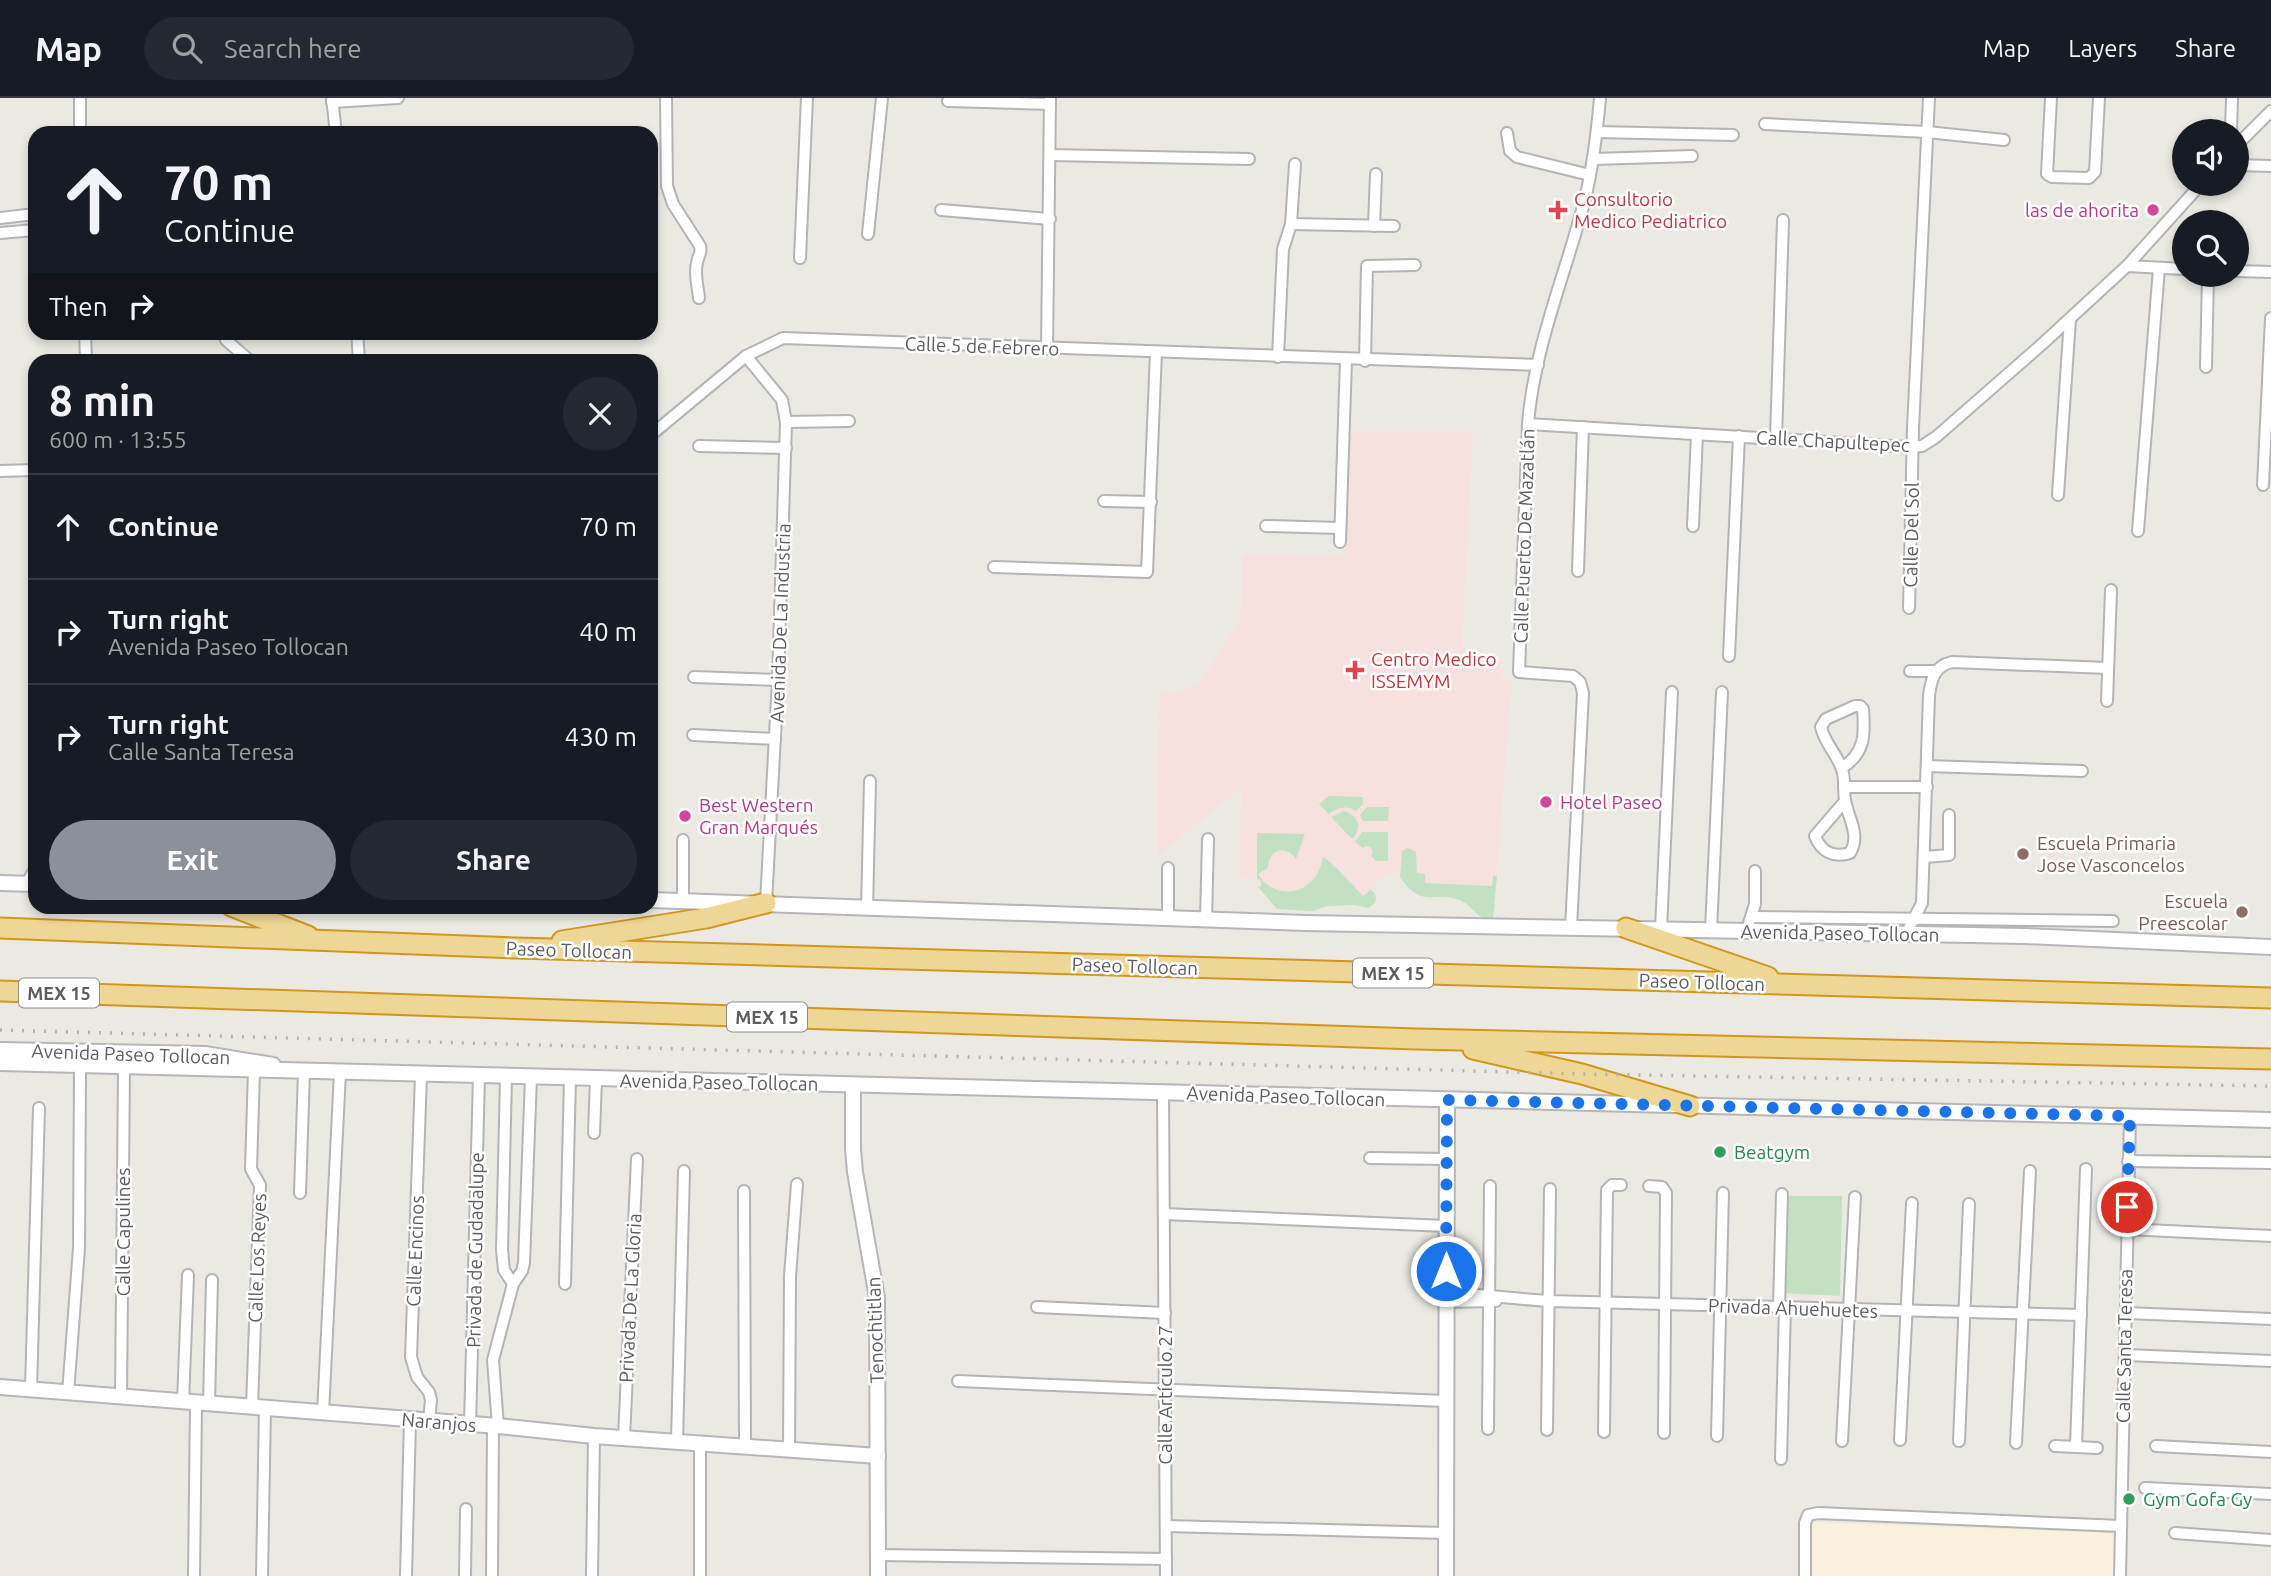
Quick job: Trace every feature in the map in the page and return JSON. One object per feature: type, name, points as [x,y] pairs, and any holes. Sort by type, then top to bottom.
[{"type":"highway","points":[[516,948],[706,918],[766,903]]},
{"type":"highway","points":[[251,914],[322,942]]},
{"type":"highway","points":[[0,920],[74,931]]},
{"type":"highway","name":"Paseo Tollocan","points":[[0,928],[516,948],[2271,998]]},
{"type":"highway","points":[[1626,928],[1793,985]]},
{"type":"highway","name":"MEX 15","points":[[0,991],[1416,1039],[2271,1059]]},
{"type":"highway","points":[[1416,1039],[1486,1051],[1582,1074],[1690,1106]]},
{"type":"main road","points":[[0,883],[28,884]]},
{"type":"main road","name":"Avenida Paseo Tollocan","points":[[658,900],[1206,920],[1571,928],[1712,930],[1749,924],[1906,934],[2271,947]]},
{"type":"main road","name":"Avenida Paseo Tollocan","points":[[2231,945],[2271,957]]},
{"type":"main road","name":"Avenida Paseo Tollocan","points":[[0,1050],[232,1056],[303,1072]]},
{"type":"main road","name":"Avenida Paseo Tollocan","points":[[0,1063],[2270,1120]]},
{"type":"main road","name":"Tenochtitlan","points":[[853,1086],[855,1172],[877,1298],[878,1576]]},
{"type":"main road","points":[[1446,1576],[1447,1100]]},
{"type":"main road","name":"Naranjos","points":[[0,1387],[594,1436],[878,1456]]},
{"type":"street","points":[[80,98],[80,126]]},
{"type":"street","points":[[335,126],[332,100],[398,98]]},
{"type":"street","points":[[666,98],[667,186],[673,204],[700,246],[697,262],[699,298]]},
{"type":"street","points":[[800,258],[807,98]]},
{"type":"street","points":[[868,234],[882,98]]},
{"type":"street","name":"Calle Puerto De Mazatlán","points":[[1571,928],[1583,693],[1580,682],[1569,675],[1520,672],[1528,424],[1538,365],[1590,175],[1600,98]]},
{"type":"street","points":[[1927,132],[1929,98]]},
{"type":"street","points":[[2051,98],[2047,174],[2052,177],[2089,178],[2095,172],[2099,98]]},
{"type":"street","points":[[2231,119],[2232,98]]},
{"type":"street","points":[[948,101],[1050,101],[1047,349]]},
{"type":"street","points":[[2249,133],[2271,111]]},
{"type":"street","points":[[1765,124],[1927,132],[2004,139]]},
{"type":"street","points":[[1597,132],[1733,135]]},
{"type":"street","name":"Calle Del Sol","points":[[1909,608],[1927,132]]},
{"type":"street","points":[[1507,133],[1510,151],[1517,157],[1590,175]]},
{"type":"street","points":[[1050,155],[1249,159]]},
{"type":"street","points":[[1593,159],[1692,156]]},
{"type":"street","points":[[1278,357],[1283,249],[1292,224],[1296,164]]},
{"type":"street","points":[[2249,165],[2271,166]]},
{"type":"street","points":[[1374,226],[1376,174]]},
{"type":"street","name":"Calle Chapultepec","points":[[1528,424],[1913,447],[1926,444],[2127,267],[2191,196]]},
{"type":"street","points":[[941,210],[1050,219]]},
{"type":"street","points":[[0,218],[28,215]]},
{"type":"street","points":[[1776,438],[1783,220]]},
{"type":"street","points":[[1292,224],[1394,226]]},
{"type":"street","points":[[0,233],[28,231]]},
{"type":"street","points":[[1365,361],[1367,266],[1415,265]]},
{"type":"street","points":[[2127,267],[2172,268]]},
{"type":"street","points":[[2138,531],[2160,268]]},
{"type":"street","points":[[2249,271],[2271,272]]},
{"type":"street","points":[[2206,367],[2208,287]]},
{"type":"street","points":[[2263,485],[2271,318]]},
{"type":"street","points":[[2058,495],[2070,319]]},
{"type":"street","name":"Calle 5 de Febrero","points":[[658,429],[746,356],[771,342],[790,337],[1365,361],[1538,365]]},
{"type":"street","points":[[226,340],[242,354]]},
{"type":"street","points":[[994,567],[1147,572],[1156,352]]},
{"type":"street","name":"Avenida De La Industria","points":[[746,356],[782,400],[786,422],[778,680],[766,903]]},
{"type":"street","points":[[1340,542],[1346,360]]},
{"type":"street","points":[[786,422],[849,421]]},
{"type":"street","points":[[1578,571],[1583,427]]},
{"type":"street","points":[[1693,527],[1697,434]]},
{"type":"street","points":[[1729,656],[1738,436]]},
{"type":"street","points":[[699,446],[786,448]]},
{"type":"street","points":[[0,471],[28,470]]},
{"type":"street","points":[[1104,501],[1151,502]]},
{"type":"street","points":[[1266,526],[1340,528]]},
{"type":"street","points":[[2107,701],[2111,590]]},
{"type":"street","points":[[1906,934],[1922,903],[1929,696],[1936,671],[1944,664],[1952,662],[2108,668]]},
{"type":"street","points":[[1910,671],[1936,671]]},
{"type":"street","points":[[694,677],[778,680]]},
{"type":"street","points":[[1661,929],[1672,692]]},
{"type":"street","points":[[1712,930],[1722,692]]},
{"type":"street","points":[[1842,768],[1856,758],[1863,744],[1863,709],[1860,706],[1826,719],[1822,724],[1822,734],[1842,768],[1845,801],[1853,822],[1854,847],[1847,855],[1830,854],[1815,836],[1845,801]]},
{"type":"street","points":[[693,735],[775,739]]},
{"type":"street","points":[[1927,766],[2082,771]]},
{"type":"street","points":[[867,909],[870,781]]},
{"type":"street","points":[[1844,786],[1927,788]]},
{"type":"street","points":[[1924,857],[1946,857],[1950,853],[1949,815]]},
{"type":"street","points":[[1206,920],[1208,839]]},
{"type":"street","points":[[682,901],[683,840]]},
{"type":"street","points":[[1168,868],[1168,918]]},
{"type":"street","points":[[1755,871],[1755,904],[1749,924],[1930,919],[2113,921]]},
{"type":"street","points":[[1922,903],[1938,934]]},
{"type":"street","points":[[68,1393],[79,1248],[80,1066]]},
{"type":"street","name":"Calle Capulines","points":[[121,1397],[124,1067]]},
{"type":"street","name":"Calle Los Reyes","points":[[254,1070],[251,1169],[260,1185],[258,1408],[262,1576]]},
{"type":"street","points":[[300,1193],[303,1072]]},
{"type":"street","points":[[323,1413],[340,1072]]},
{"type":"street","name":"Calle Encinos","points":[[421,1074],[411,1357],[417,1377],[429,1392],[429,1421]]},
{"type":"street","name":"Privada de Gudadalupe","points":[[470,1425],[479,1076]]},
{"type":"street","points":[[506,1077],[502,1250],[504,1270],[513,1284]]},
{"type":"street","points":[[492,1576],[495,1426],[492,1365],[513,1284],[524,1263],[531,1077]]},
{"type":"street","points":[[565,1284],[570,1078]]},
{"type":"street","points":[[594,1133],[596,1079]]},
{"type":"street","name":"Calle Artículo 27","points":[[1163,1093],[1166,1576]]},
{"type":"street","points":[[31,1389],[39,1108]]},
{"type":"street","name":"Calle Santa Teresa","points":[[2120,1576],[2130,1116]]},
{"type":"street","points":[[1370,1158],[1446,1159]]},
{"type":"street","name":"Privada De La Gloria","points":[[624,1438],[637,1159]]},
{"type":"street","points":[[2128,1161],[2271,1163]]},
{"type":"street","points":[[2076,1446],[2086,1169]]},
{"type":"street","points":[[677,1441],[684,1171]]},
{"type":"street","points":[[2015,1443],[2024,1314],[2029,1171]]},
{"type":"street","points":[[789,1449],[790,1276],[797,1184]]},
{"type":"street","points":[[1604,1432],[1607,1190],[1612,1185],[1621,1185]]},
{"type":"street","points":[[1488,1429],[1490,1186]]},
{"type":"street","points":[[1649,1186],[1662,1187],[1666,1193],[1664,1433]]},
{"type":"street","points":[[1546,1430],[1550,1189]]},
{"type":"street","points":[[744,1191],[744,1445]]},
{"type":"street","points":[[1717,1436],[1723,1193]]},
{"type":"street","points":[[1781,1459],[1782,1194]]},
{"type":"street","points":[[1842,1441],[1855,1196]]},
{"type":"street","points":[[1900,1440],[1912,1203]]},
{"type":"street","points":[[1959,1441],[1969,1204]]},
{"type":"street","points":[[1164,1214],[1446,1226]]},
{"type":"street","points":[[2126,1229],[2271,1236]]},
{"type":"street","points":[[188,1275],[196,1403],[194,1576]]},
{"type":"street","points":[[196,1403],[212,1280]]},
{"type":"street","name":"Privada Ahuehuetes","points":[[1446,1297],[2081,1315]]},
{"type":"street","points":[[1037,1307],[1165,1313]]},
{"type":"street","points":[[2127,1314],[2271,1319]]},
{"type":"street","points":[[2126,1355],[2271,1361]]},
{"type":"street","points":[[958,1381],[1445,1401]]},
{"type":"street","points":[[406,1576],[410,1420]]},
{"type":"street","points":[[592,1576],[594,1436]]},
{"type":"street","points":[[700,1442],[700,1576]]},
{"type":"street","points":[[2055,1446],[2097,1448]]},
{"type":"street","points":[[2156,1446],[2271,1452]]},
{"type":"street","points":[[2145,1488],[2271,1494]]},
{"type":"street","points":[[466,1509],[466,1576]]},
{"type":"street","points":[[1805,1576],[1805,1523],[1808,1515],[1818,1513],[2121,1525]]},
{"type":"street","points":[[1166,1525],[1446,1533]]},
{"type":"street","points":[[2175,1533],[2271,1540]]},
{"type":"street","points":[[878,1555],[1166,1559]]},
{"type":"shaded area","name":"Centro Medico ISSEMYM","points":[[1351,431],[1473,431],[1461,660],[1501,661],[1501,678],[1512,679],[1493,919],[1479,916],[1459,900],[1420,896],[1404,882],[1400,873],[1388,873],[1371,889],[1376,897],[1371,907],[1327,906],[1313,911],[1277,909],[1258,887],[1261,887],[1260,879],[1239,878],[1242,787],[1158,856],[1159,692],[1173,695],[1201,682],[1241,617],[1242,554],[1345,556]]},
{"type":"shaded area","points":[[1812,1522],[2119,1533],[2117,1576],[1811,1576]]},
{"type":"green space","points":[[1329,796],[1363,797],[1363,804],[1356,811],[1342,808],[1329,814],[1319,804]]},
{"type":"green space","points":[[1367,807],[1389,807],[1388,821],[1363,821],[1360,815]]},
{"type":"green space","points":[[1344,811],[1357,822],[1357,831],[1352,839],[1331,817]]},
{"type":"green space","points":[[1362,832],[1388,832],[1388,861],[1376,861],[1371,856],[1371,848],[1363,848],[1355,842]]},
{"type":"green space","points":[[1257,833],[1305,834],[1296,859],[1287,851],[1278,851],[1271,856],[1268,868],[1258,874],[1269,886],[1290,892],[1304,887],[1316,876],[1323,857],[1363,896],[1373,891],[1376,895],[1375,903],[1368,908],[1355,905],[1327,906],[1313,911],[1277,909],[1258,887],[1261,887],[1261,880],[1257,879]]},
{"type":"green space","points":[[1407,848],[1416,852],[1417,873],[1425,874],[1425,883],[1492,886],[1493,876],[1497,876],[1493,919],[1483,918],[1460,900],[1415,893],[1400,877],[1402,851]]},
{"type":"green space","points":[[1786,1196],[1842,1196],[1840,1296],[1781,1293]]},
{"type":"railway","points":[[0,1030],[1582,1074],[2271,1086]]},
{"type":"place","name":"Consultorio Medico Pediatrico","points":[[1558,210]]},
{"type":"place","name":"las de ahorita","points":[[2153,210]]},
{"type":"place","name":"Centro Medico ISSEMYM","points":[[1355,670]]},
{"type":"place","name":"Hotel Paseo","points":[[1546,802]]},
{"type":"place","name":"Best Western Gran Marqués","points":[[685,816]]},
{"type":"place","name":"Escuela Primaria Jose Vasconcelos","points":[[2023,854]]},
{"type":"place","name":"Escuela Preescolar","points":[[2242,912]]},
{"type":"place","name":"Beatgym","points":[[1720,1152]]},
{"type":"place","name":"Gym Gofa Gy","points":[[2129,1499]]},
{"type":"route","points":[[1446,1271],[1447,1100],[2130,1116],[2127,1207]]}]
